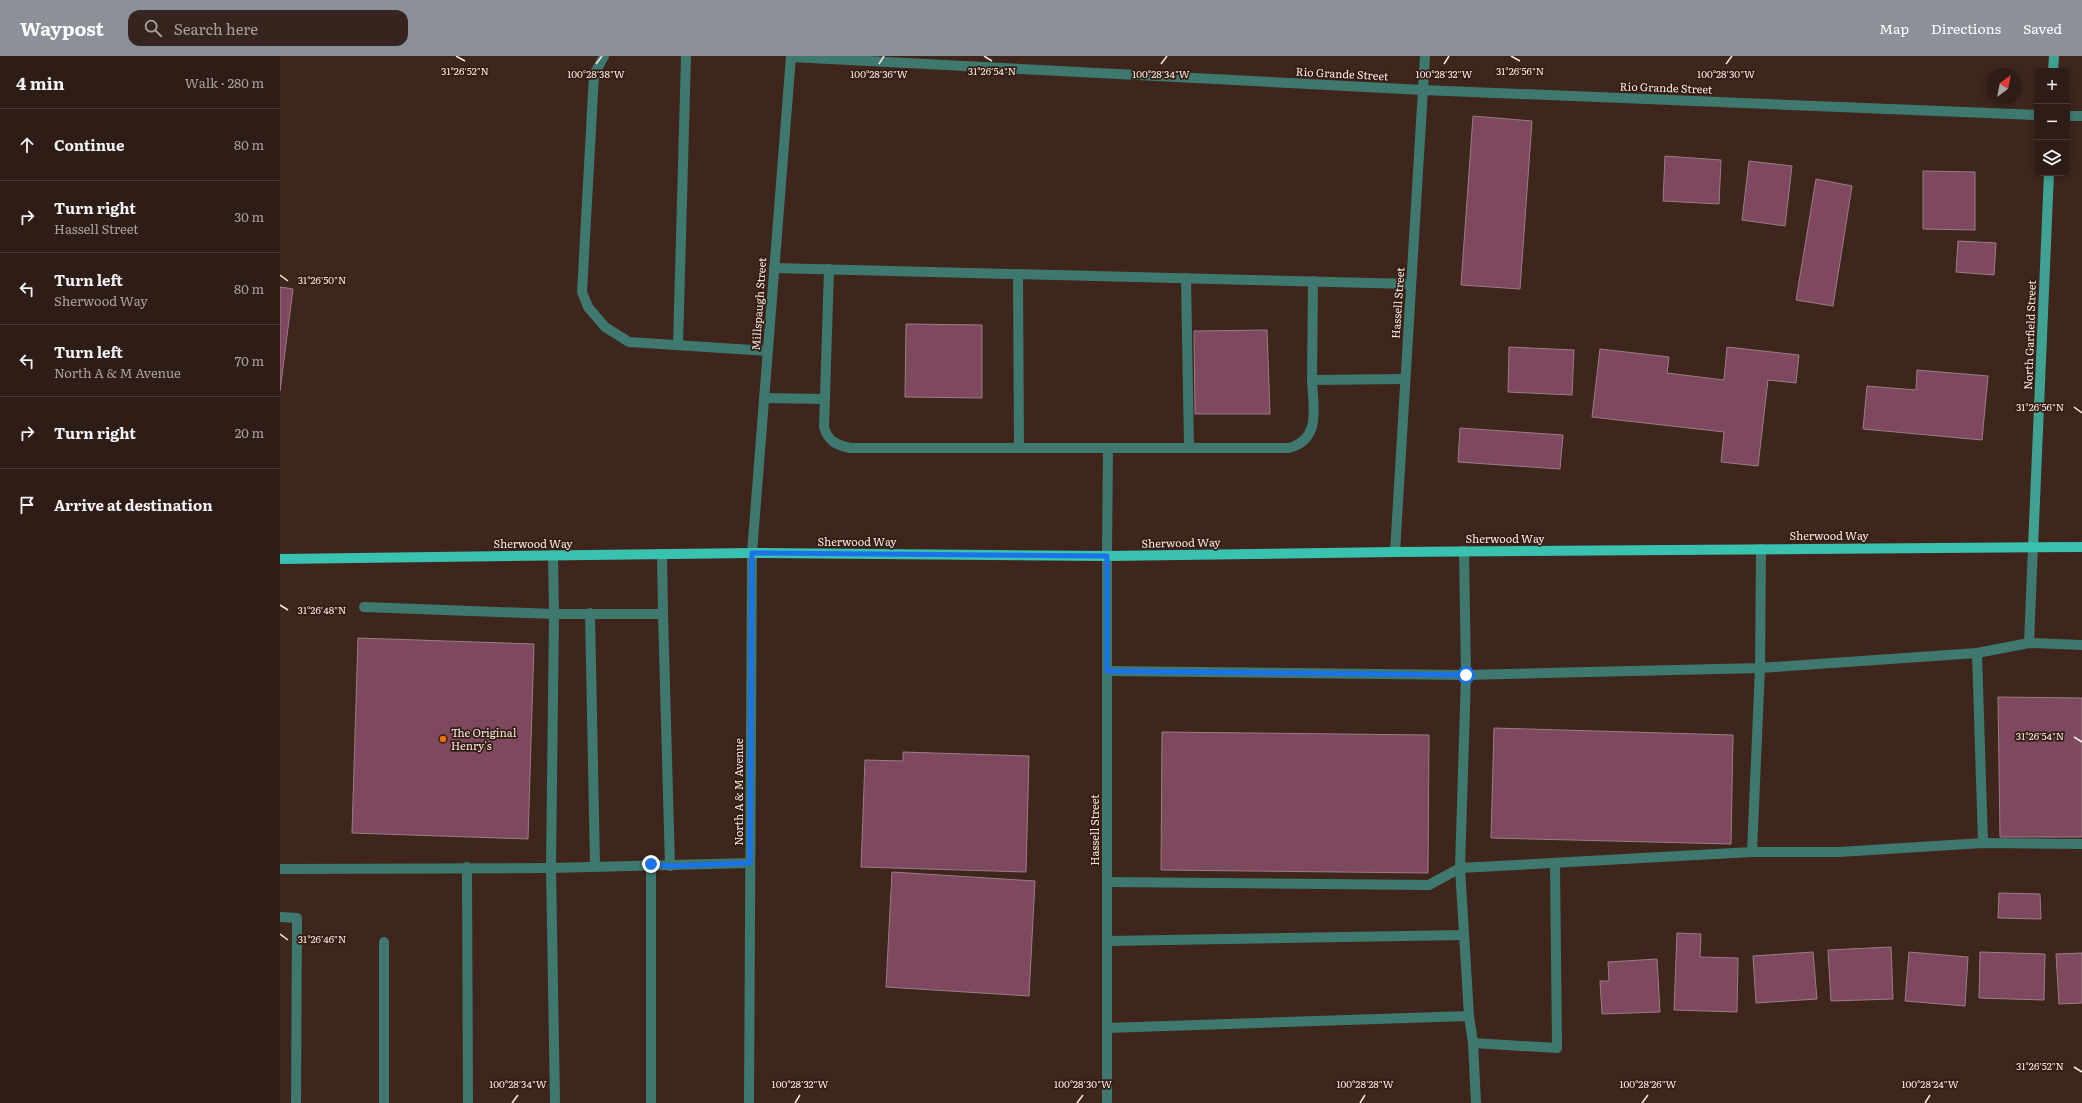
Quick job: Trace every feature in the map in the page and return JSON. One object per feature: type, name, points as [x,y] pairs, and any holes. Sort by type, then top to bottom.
[{"type":"main road","name":"Sherwood Way","points":[[280,559],[662,556],[752,553],[1107,556],[1464,551],[2082,547]]},
{"type":"street","points":[[604,56],[594,75],[582,292],[588,307],[605,327],[629,342],[768,351]]},
{"type":"street","points":[[678,345],[686,56]]},
{"type":"street","name":"Hassell Street","points":[[1395,552],[1425,56]]},
{"type":"street","points":[[2053,68],[2054,56]]},
{"type":"street","name":"Rio Grande Street","points":[[791,57],[1423,90],[2034,115]]},
{"type":"street","name":"Millspaugh Street","points":[[752,553],[791,57]]},
{"type":"street","points":[[2070,116],[2082,116]]},
{"type":"street","name":"North Garfield Street","points":[[2033,547],[2049,176]]},
{"type":"street","points":[[774,268],[1411,284]]},
{"type":"street","points":[[829,269],[824,427],[828,438],[839,446],[850,448],[1289,448],[1298,446],[1307,440],[1312,432],[1313,281]]},
{"type":"street","points":[[1018,274],[1019,448]]},
{"type":"street","points":[[1186,278],[1189,448]]},
{"type":"street","points":[[1312,380],[1405,379]]},
{"type":"street","points":[[764,398],[825,399]]},
{"type":"street","name":"Hassell Street","points":[[1107,1103],[1108,448]]},
{"type":"street","points":[[2029,643],[2033,547]]},
{"type":"street","points":[[1752,852],[1760,668],[1761,549]]},
{"type":"street","points":[[1464,551],[1466,675],[1460,868],[1476,1103]]},
{"type":"street","name":"North A & M Avenue","points":[[749,1103],[752,553]]},
{"type":"street","points":[[553,556],[554,614],[551,868],[555,1103]]},
{"type":"street","points":[[662,556],[670,866]]},
{"type":"street","points":[[364,607],[554,614],[663,614]]},
{"type":"street","points":[[590,613],[595,866]]},
{"type":"street","points":[[1107,671],[1466,675],[1760,668],[1978,653],[2029,643],[2082,645]]},
{"type":"street","points":[[1978,653],[1984,844]]},
{"type":"street","points":[[1107,882],[1429,885],[1460,868],[1752,852],[1839,852],[1984,844],[2082,844]]},
{"type":"street","points":[[280,869],[467,866],[551,868],[651,864],[670,866],[750,863]]},
{"type":"street","points":[[1473,1043],[1557,1048],[1555,863]]},
{"type":"street","points":[[651,864],[651,1103]]},
{"type":"street","points":[[467,866],[468,1103]]},
{"type":"street","points":[[280,917],[297,918],[296,1103]]},
{"type":"street","points":[[1107,941],[1464,935]]},
{"type":"street","points":[[384,942],[384,1103]]},
{"type":"street","points":[[1107,1028],[1469,1016]]},
{"type":"building","points":[[1473,116],[1532,121],[1520,289],[1461,285]]},
{"type":"building","points":[[1665,156],[1721,160],[1719,204],[1663,201]]},
{"type":"building","points":[[1749,161],[1792,166],[1785,226],[1742,220]]},
{"type":"building","points":[[1923,171],[1975,172],[1975,230],[1923,229]]},
{"type":"building","points":[[1816,179],[1852,186],[1833,306],[1796,300]]},
{"type":"building","points":[[1958,241],[1996,243],[1994,275],[1956,272]]},
{"type":"building","points":[[280,287],[293,289],[280,391]]},
{"type":"building","points":[[906,324],[982,325],[982,398],[905,397]]},
{"type":"building","points":[[1267,330],[1270,414],[1195,414],[1194,331]]},
{"type":"building","points":[[1509,347],[1574,350],[1572,395],[1508,392]]},
{"type":"building","points":[[1727,347],[1799,355],[1796,383],[1768,380],[1758,466],[1721,462],[1724,432],[1592,417],[1600,349],[1669,357],[1667,373],[1724,380]]},
{"type":"building","points":[[1917,370],[1988,376],[1982,440],[1863,429],[1867,386],[1916,390]]},
{"type":"building","points":[[1460,428],[1563,435],[1560,469],[1458,462]]},
{"type":"building","name":"The Original Henry's","points":[[358,638],[534,644],[528,839],[352,833]]},
{"type":"building","points":[[1998,697],[2082,698],[2082,837],[2000,837]]},
{"type":"building","points":[[1494,728],[1733,735],[1731,844],[1491,838]]},
{"type":"building","points":[[1162,732],[1429,735],[1428,873],[1161,870]]},
{"type":"building","points":[[903,752],[1029,756],[1026,872],[861,867],[865,760],[903,761]]},
{"type":"building","points":[[892,872],[1035,881],[1029,996],[886,987]]},
{"type":"building","points":[[1999,893],[2040,894],[2041,919],[1998,918]]},
{"type":"building","points":[[1677,933],[1701,934],[1700,957],[1738,958],[1737,1012],[1674,1010]]},
{"type":"building","points":[[1891,947],[1893,999],[1831,1001],[1828,950]]},
{"type":"building","points":[[1813,952],[1817,999],[1756,1003],[1753,956]]},
{"type":"building","points":[[1909,952],[1968,957],[1965,1006],[1905,1001]]},
{"type":"building","points":[[1980,952],[2045,954],[2044,1000],[1979,998]]},
{"type":"building","points":[[2082,953],[2082,1003],[2059,1004],[2056,954]]},
{"type":"building","points":[[1657,959],[1660,1012],[1602,1014],[1600,981],[1609,981],[1608,962]]},
{"type":"place","name":"The Original Henry's","points":[[443,739]]},
{"type":"route","points":[[651,864],[670,866],[750,863],[752,553],[1107,556],[1107,671],[1466,675]]}]
